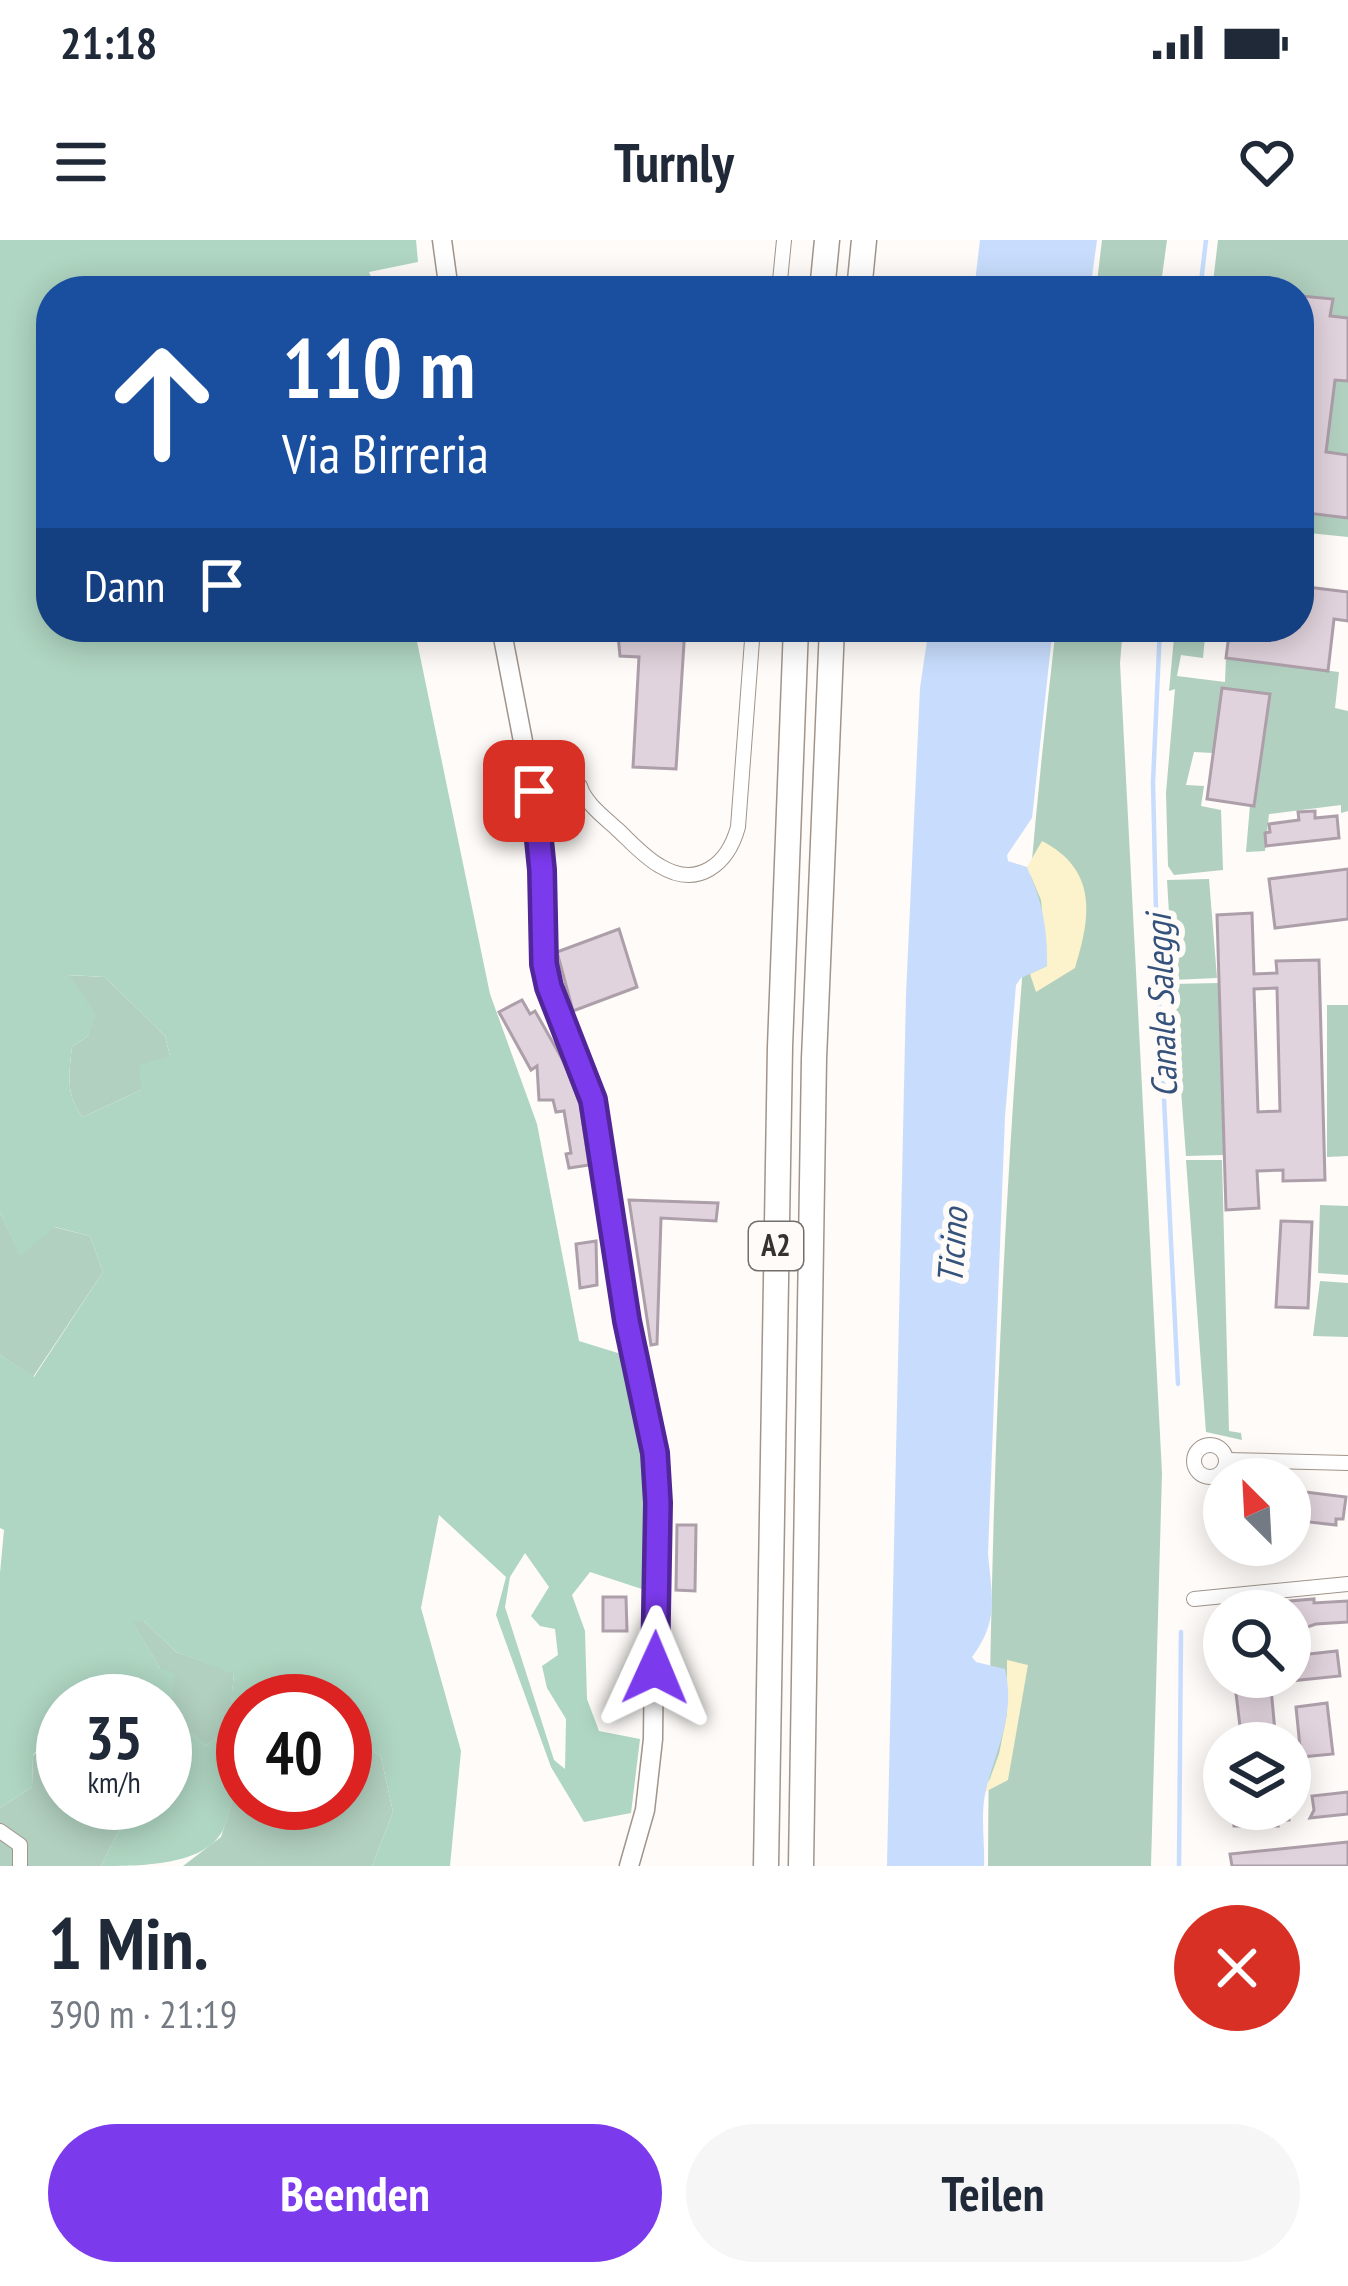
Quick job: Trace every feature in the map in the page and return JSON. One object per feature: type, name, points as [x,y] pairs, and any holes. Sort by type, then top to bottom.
[{"type":"highway","points":[[823,276],[827,240]]},
{"type":"highway","points":[[860,276],[864,240]]},
{"type":"highway","name":"A2","points":[[766,1866],[779,1070],[795,642]]},
{"type":"highway","name":"A2","points":[[800,1866],[812,1126],[831,642]]},
{"type":"street","points":[[442,240],[446,276]]},
{"type":"street","points":[[780,276],[784,240]]},
{"type":"street","points":[[504,642],[534,791],[544,964],[593,1100],[658,1503],[653,1739],[645,1810],[629,1866]]},
{"type":"street","points":[[534,791],[560,788],[583,795],[663,868],[691,873],[723,861],[738,827],[752,642]]},
{"type":"street","points":[[528,763],[556,770],[580,786],[583,795]]},
{"type":"street","points":[[1311,1461],[1348,1462]]},
{"type":"street","points":[[1194,1598],[1348,1584]]},
{"type":"street","points":[[0,1831],[20,1845],[20,1866]]},
{"type":"green space","points":[[0,240],[416,240],[418,262],[369,272],[371,276],[36,276],[36,642],[417,642],[490,994],[537,1124],[579,1341],[634,1358],[654,1446],[657,1594],[590,1572],[572,1595],[585,1631],[587,1699],[599,1731],[640,1739],[631,1813],[584,1822],[551,1767],[496,1615],[506,1577],[439,1515],[421,1608],[461,1751],[450,1866],[372,1866],[393,1812],[381,1757],[372,1750],[372,1674],[234,1674],[176,1652],[144,1621],[132,1621],[160,1668],[175,1674],[36,1674],[32,1787],[0,1808],[4,1530],[0,1528],[0,1355],[34,1377],[103,1272],[90,1236],[55,1227],[20,1256],[0,1212]],"holes":[[[69,975],[105,977],[165,1036],[170,1056],[139,1065],[141,1090],[83,1117],[71,1092],[72,1047],[89,1035],[96,1015]],[[525,1553],[549,1587],[531,1616],[540,1626],[555,1629],[558,1655],[542,1666],[547,1688],[566,1719],[565,1769],[554,1760],[505,1607],[510,1577]]]},
{"type":"green space","points":[[1102,240],[1167,240],[1162,276],[1098,276]]},
{"type":"green space","points":[[1218,240],[1348,240],[1348,537],[1314,534],[1314,276],[1214,276]]},
{"type":"green space","points":[[1054,642],[1122,642],[1162,1473],[1151,1866],[988,1866],[1005,1245],[1039,782]]},
{"type":"green space","points":[[1174,642],[1205,642],[1203,658],[1181,655],[1177,676],[1225,682],[1226,658],[1339,672],[1335,708],[1348,711],[1348,811],[1341,813],[1341,805],[1269,814],[1265,851],[1246,852],[1269,695],[1223,688],[1213,753],[1194,752],[1186,785],[1204,786],[1201,806],[1221,810],[1223,870],[1174,875],[1168,866],[1166,793],[1175,689],[1169,691]]},
{"type":"green space","points":[[1209,879],[1217,978],[1173,980],[1167,880]]},
{"type":"green space","points":[[67,975],[105,977],[165,1036],[170,1056],[141,1090],[83,1117],[71,1092],[70,1066],[72,1047],[89,1035]]},
{"type":"green space","points":[[1219,983],[1224,1155],[1186,1156],[1173,984]]},
{"type":"green space","points":[[1327,1005],[1348,1005],[1348,1156],[1327,1157]]},
{"type":"green space","points":[[1186,1160],[1222,1160],[1229,1431],[1241,1433],[1242,1440],[1206,1432]]},
{"type":"green space","points":[[1320,1205],[1348,1206],[1348,1275],[1318,1273]]},
{"type":"green space","points":[[0,1212],[20,1255],[54,1227],[90,1236],[103,1272],[33,1377],[0,1355]]},
{"type":"green space","points":[[1320,1281],[1348,1283],[1348,1337],[1313,1336]]},
{"type":"green space","points":[[131,1620],[144,1621],[176,1652],[234,1673],[216,1674],[216,1737],[206,1746],[192,1734],[192,1674],[161,1674]]},
{"type":"green space","points":[[192,1733],[206,1746],[216,1736],[216,1830],[223,1830],[214,1842],[170,1862],[101,1866],[119,1830],[192,1830]]},
{"type":"green space","points":[[372,1750],[381,1757],[393,1812],[372,1866],[183,1866],[221,1837],[223,1830],[372,1830]]},
{"type":"green space","points":[[36,1752],[36,1830],[119,1830],[101,1866],[0,1866],[0,1808],[32,1787]]},
{"type":"sand","points":[[1042,841],[1073,866],[1086,896],[1086,913],[1075,968],[1036,992],[1030,974],[1047,966],[1041,900],[1027,867]]},
{"type":"sand","points":[[1007,1660],[1028,1665],[1008,1780],[985,1792],[1007,1714]]},
{"type":"water","points":[[980,240],[1097,240],[1092,276],[976,276]]},
{"type":"water","name":"Ticino","points":[[927,642],[1051,642],[1032,818],[1007,855],[1008,861],[1027,867],[1037,892],[1047,966],[1016,985],[1005,1117],[988,1554],[992,1608],[972,1657],[1005,1669],[1008,1701],[984,1799],[984,1866],[887,1866],[906,995],[920,688]]},
{"type":"building","points":[[1314,297],[1333,299],[1330,316],[1348,318],[1348,381],[1335,380],[1326,452],[1348,455],[1348,518],[1314,514]]},
{"type":"building","points":[[1314,588],[1348,592],[1348,621],[1334,619],[1328,671],[1226,658],[1228,642],[1314,642]]},
{"type":"building","points":[[619,642],[684,642],[676,769],[633,767],[639,657],[620,656]]},
{"type":"building","points":[[1222,688],[1270,694],[1254,806],[1207,799]]},
{"type":"building","points":[[1315,811],[1315,818],[1337,816],[1339,838],[1266,846],[1269,824],[1299,820],[1298,812]]},
{"type":"building","points":[[1348,869],[1348,919],[1275,928],[1269,879]]},
{"type":"building","points":[[1252,913],[1254,974],[1277,973],[1276,961],[1319,960],[1325,1180],[1283,1181],[1283,1170],[1257,1171],[1259,1208],[1226,1210],[1217,915]],"holes":[[[1277,988],[1280,1111],[1258,1112],[1254,989]]]},
{"type":"building","points":[[619,929],[637,987],[573,1011],[557,952]]},
{"type":"building","points":[[522,1000],[530,1014],[535,1011],[565,1064],[580,1104],[589,1165],[569,1168],[564,1111],[556,1112],[553,1100],[539,1100],[537,1066],[531,1070],[499,1012]]},
{"type":"building","points":[[629,1200],[718,1203],[716,1221],[661,1218],[657,1344],[651,1345]]},
{"type":"building","points":[[1281,1221],[1312,1222],[1308,1308],[1276,1307]]},
{"type":"building","points":[[596,1241],[597,1285],[580,1288],[576,1244]]},
{"type":"building","points":[[1311,1493],[1346,1497],[1343,1519],[1336,1519],[1336,1525],[1311,1522]]},
{"type":"building","points":[[677,1525],[696,1525],[695,1591],[676,1590]]},
{"type":"building","points":[[603,1597],[626,1597],[627,1631],[603,1631]]},
{"type":"building","points":[[1311,1599],[1314,1603],[1348,1601],[1348,1622],[1311,1626]]},
{"type":"building","points":[[1337,1651],[1340,1676],[1311,1679],[1311,1654]]},
{"type":"building","points":[[1237,1698],[1272,1698],[1274,1722],[1239,1722]]},
{"type":"building","points":[[1327,1703],[1333,1754],[1311,1756],[1311,1722],[1298,1722],[1296,1707]]},
{"type":"building","points":[[1348,1792],[1348,1814],[1311,1818],[1312,1796]]},
{"type":"building","points":[[1348,1842],[1348,1866],[1232,1866],[1230,1854]]},
{"type":"waterway","name":"Canale Saleggi","points":[[1202,276],[1206,240]]},
{"type":"waterway","name":"Canale Saleggi","points":[[1159,642],[1153,782],[1157,956],[1178,1384]]},
{"type":"waterway","name":"Canale Saleggi","points":[[1179,1866],[1181,1632]]},
{"type":"route","points":[[534,791],[544,964],[593,1100],[627,1321],[655,1453],[655,1668]]}]
